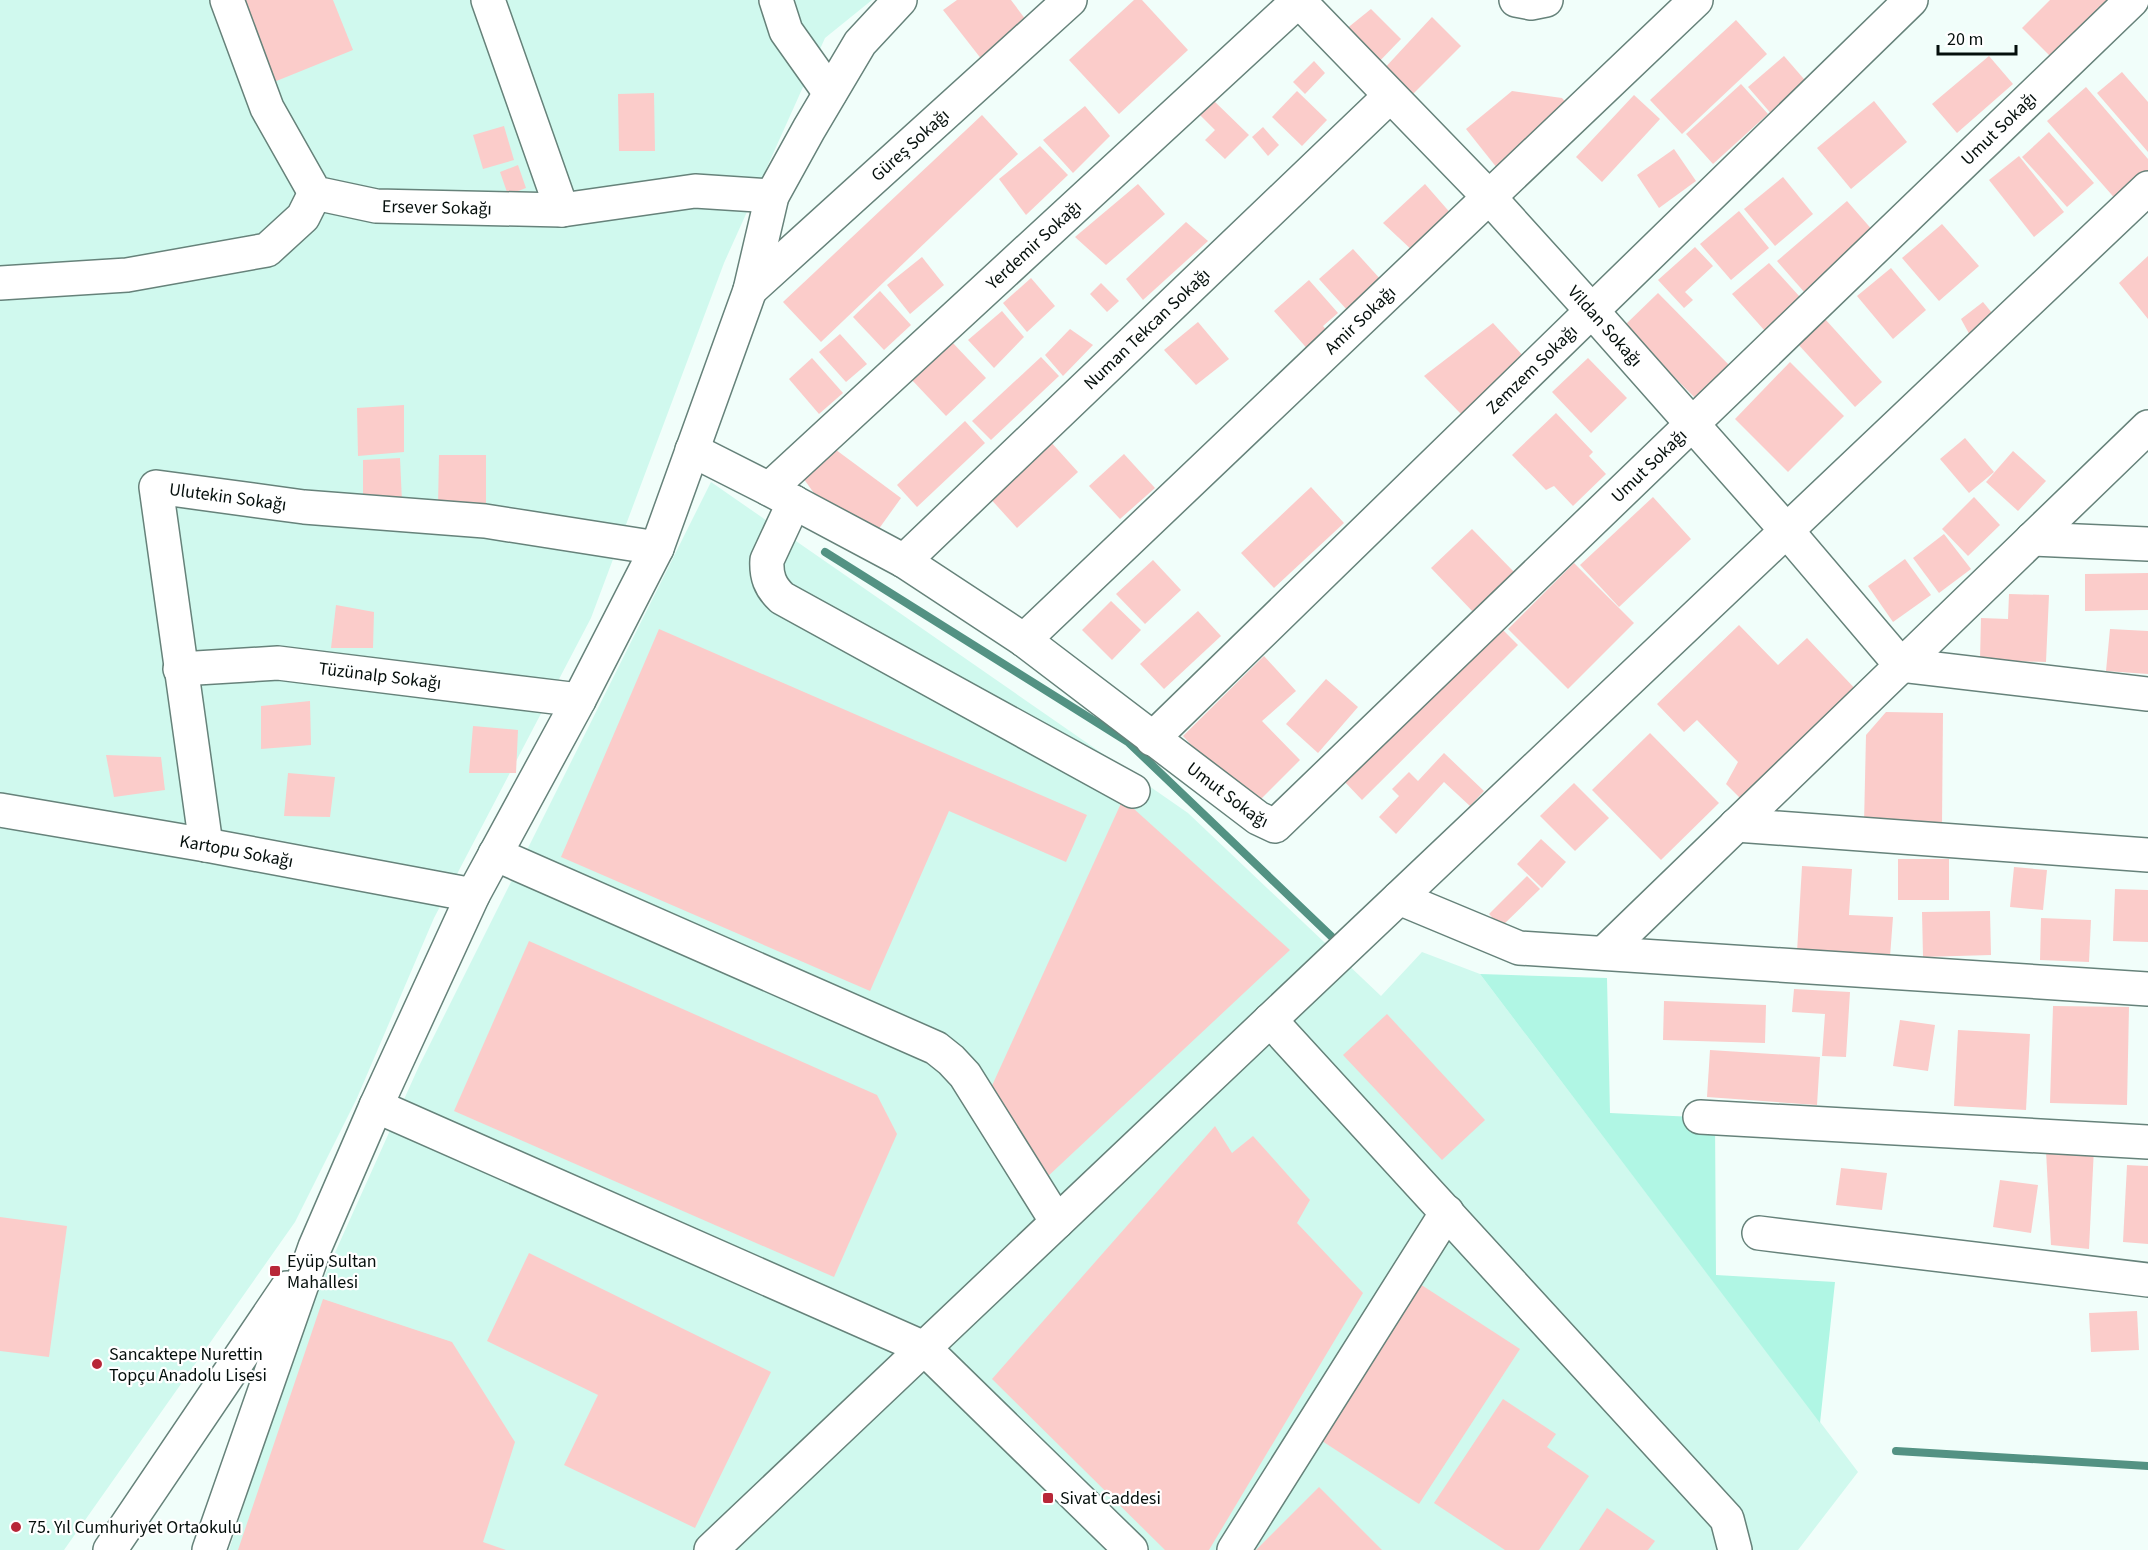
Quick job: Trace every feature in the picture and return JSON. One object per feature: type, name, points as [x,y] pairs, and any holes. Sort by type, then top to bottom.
[{"type":"street","points":[[0,283],[127,275],[267,250],[303,217],[315,193],[267,108],[227,0]]},
{"type":"street","points":[[489,0],[562,210]]},
{"type":"street","points":[[776,0],[786,31],[830,93]]},
{"type":"street","points":[[209,1550],[315,1247],[376,1106],[472,895],[579,700],[657,548],[750,290],[772,196],[860,43],[900,0]]},
{"type":"street","name":"Güreş Sokağı","points":[[750,290],[1070,0]]},
{"type":"street","points":[[1516,0],[1531,3],[1546,0]]},
{"type":"street","name":"Amir Sokağı","points":[[1024,640],[1696,0]]},
{"type":"street","name":"Zemzem Sokağı","points":[[1152,739],[1911,0]]},
{"type":"street","name":"Umut Sokağı","points":[[1152,739],[1258,818],[1275,826],[2132,0]]},
{"type":"street","name":"Vildan Sokağı","points":[[1298,1],[1489,197],[1787,531],[1902,665]]},
{"type":"street","name":"Yerdemir Sokağı","points":[[782,495],[1298,1]]},
{"type":"street","name":"Numan Tekcan Sokağı","points":[[904,561],[1390,96]]},
{"type":"street","points":[[711,1550],[2148,188]]},
{"type":"street","name":"Ersever Sokağı","points":[[315,193],[376,206],[562,210],[695,191],[772,196]]},
{"type":"street","points":[[1604,953],[2148,427]]},
{"type":"street","points":[[692,450],[782,495],[904,561],[1024,640],[1152,739]]},
{"type":"street","name":"Ulutekin Sokağı","points":[[206,845],[156,487],[304,507],[485,521],[657,548]]},
{"type":"street","points":[[782,495],[766,568],[771,585],[782,598],[1133,791]]},
{"type":"street","points":[[2032,539],[2148,544]]},
{"type":"street","name":"Tüzünalp Sokağı","points":[[180,669],[278,663],[579,700]]},
{"type":"street","points":[[1902,665],[2148,694]]},
{"type":"street","name":"Kartopu Sokağı","points":[[0,810],[206,845],[472,895]]},
{"type":"street","points":[[1736,825],[2148,855]]},
{"type":"street","points":[[495,854],[936,1048],[966,1075],[1057,1222]]},
{"type":"street","points":[[1399,898],[1520,948],[2148,989]]},
{"type":"street","points":[[1270,1020],[1727,1519],[1735,1550]]},
{"type":"street","points":[[376,1106],[924,1348],[1131,1550]]},
{"type":"street","points":[[1700,1117],[2148,1142]]},
{"type":"street","points":[[1234,1550],[1447,1212]]},
{"type":"street","points":[[1759,1233],[2148,1280]]},
{"type":"street","points":[[110,1550],[315,1247]]},
{"type":"shaded area","points":[[0,0],[872,0],[825,38],[724,263],[591,618],[434,918],[357,1098],[295,1222],[64,1550],[0,1550]]},
{"type":"shaded area","points":[[711,482],[1188,813],[1381,996],[1422,952],[1480,974],[1858,1472],[1798,1550],[229,1550],[302,1326],[419,1066]]},
{"type":"shaded area","points":[[1480,974],[1607,978],[1610,1113],[1715,1118],[1716,1275],[1835,1282],[1820,1423]]},
{"type":"building","points":[[235,0],[333,0],[353,50],[269,84]]},
{"type":"building","points":[[957,0],[1011,0],[1032,28],[986,65],[943,10]]},
{"type":"building","points":[[1134,0],[1142,0],[1188,50],[1119,114],[1069,60]]},
{"type":"building","points":[[2050,0],[2115,0],[2054,60],[2022,28]]},
{"type":"building","points":[[1371,9],[1401,39],[1373,68],[1340,34]]},
{"type":"building","points":[[1432,17],[1461,46],[1409,98],[1382,71]]},
{"type":"building","points":[[1736,20],[1767,54],[1682,134],[1650,100]]},
{"type":"building","points":[[1784,56],[1810,86],[1774,117],[1748,87]]},
{"type":"building","points":[[1989,56],[2013,84],[1957,133],[1932,104]]},
{"type":"building","points":[[1314,61],[1325,73],[1305,94],[1293,82]]},
{"type":"building","points":[[2122,72],[2148,102],[2148,152],[2097,93]]},
{"type":"building","points":[[1741,84],[1768,114],[1713,164],[1686,134]]},
{"type":"building","points":[[2086,87],[2148,159],[2148,176],[2118,202],[2047,121]]},
{"type":"building","points":[[1297,91],[1327,120],[1302,146],[1272,117]]},
{"type":"building","points":[[1512,91],[1562,98],[1575,113],[1501,173],[1466,129]]},
{"type":"building","points":[[654,93],[655,151],[619,151],[618,94]]},
{"type":"building","points":[[1634,95],[1660,119],[1602,182],[1576,157]]},
{"type":"building","points":[[1213,100],[1249,135],[1225,159],[1205,140],[1215,130],[1200,115]]},
{"type":"building","points":[[1874,101],[1907,142],[1851,189],[1817,148]]},
{"type":"building","points":[[1085,106],[1110,136],[1073,173],[1043,140]]},
{"type":"building","points":[[982,115],[1018,154],[821,342],[783,302]]},
{"type":"building","points":[[504,126],[514,160],[483,169],[473,135]]},
{"type":"building","points":[[1263,127],[1279,145],[1268,156],[1252,137]]},
{"type":"building","points":[[2049,132],[2094,183],[2067,207],[2022,157]]},
{"type":"building","points":[[1040,146],[1068,175],[1026,215],[999,179]]},
{"type":"building","points":[[1674,149],[1696,181],[1659,208],[1637,175]]},
{"type":"building","points":[[2019,156],[2064,212],[2034,237],[1989,180]]},
{"type":"building","points":[[518,165],[526,188],[508,195],[500,172]]},
{"type":"building","points":[[1783,177],[1813,214],[1775,246],[1744,209]]},
{"type":"building","points":[[1138,184],[1165,214],[1106,265],[1075,237]]},
{"type":"building","points":[[1425,184],[1453,216],[1414,252],[1383,223]]},
{"type":"building","points":[[1847,201],[1874,232],[1805,293],[1777,261]]},
{"type":"building","points":[[1739,211],[1769,248],[1731,280],[1700,244]]},
{"type":"building","points":[[1186,222],[1208,241],[1143,300],[1126,279]]},
{"type":"building","points":[[1942,224],[1979,266],[1939,301],[1902,258]]},
{"type":"building","points":[[1695,247],[1713,266],[1685,292],[1693,300],[1684,308],[1658,280]]},
{"type":"building","points":[[1353,249],[1382,281],[1348,311],[1319,279]]},
{"type":"building","points":[[2148,256],[2148,319],[2119,283]]},
{"type":"building","points":[[922,257],[944,285],[910,314],[887,285]]},
{"type":"building","points":[[1769,263],[1800,297],[1765,331],[1732,294]]},
{"type":"building","points":[[1891,268],[1926,310],[1893,339],[1857,296]]},
{"type":"building","points":[[1031,278],[1055,306],[1027,332],[1003,303]]},
{"type":"building","points":[[1309,280],[1338,313],[1323,326],[1331,336],[1311,353],[1274,311]]},
{"type":"building","points":[[1101,283],[1119,301],[1107,312],[1090,294]]},
{"type":"building","points":[[880,291],[911,325],[884,350],[853,317]]},
{"type":"building","points":[[1658,293],[1731,367],[1697,400],[1624,326]]},
{"type":"building","points":[[1983,302],[1997,319],[1972,339],[1961,319]]},
{"type":"building","points":[[1002,311],[1024,337],[994,368],[968,340]]},
{"type":"building","points":[[1825,319],[1882,382],[1855,407],[1797,343]]},
{"type":"building","points":[[1198,322],[1229,359],[1196,385],[1164,350]]},
{"type":"building","points":[[1493,323],[1527,360],[1462,415],[1424,376]]},
{"type":"building","points":[[1070,329],[1093,345],[1063,376],[1045,355]]},
{"type":"building","points":[[840,334],[867,364],[846,382],[819,352]]},
{"type":"building","points":[[951,341],[986,378],[946,416],[911,379]]},
{"type":"building","points":[[1041,357],[1059,376],[991,440],[972,421]]},
{"type":"building","points":[[812,358],[843,393],[819,414],[789,379]]},
{"type":"building","points":[[1588,358],[1627,398],[1591,433],[1552,392]]},
{"type":"building","points":[[1790,362],[1844,416],[1788,472],[1735,419]]},
{"type":"building","points":[[404,405],[404,452],[358,456],[357,408]]},
{"type":"building","points":[[1556,413],[1593,452],[1589,456],[1606,474],[1573,506],[1554,486],[1546,490],[1512,455]]},
{"type":"building","points":[[965,421],[985,443],[917,507],[897,485]]},
{"type":"building","points":[[1965,438],[1994,472],[1969,493],[1940,459]]},
{"type":"building","points":[[1049,440],[1078,472],[1017,528],[988,496]]},
{"type":"building","points":[[828,444],[901,498],[873,537],[816,496],[796,468]]},
{"type":"building","points":[[2013,451],[2046,481],[2018,511],[1986,482]]},
{"type":"building","points":[[1124,454],[1155,488],[1120,519],[1089,486]]},
{"type":"building","points":[[439,455],[486,455],[486,505],[438,506]]},
{"type":"building","points":[[400,458],[402,502],[363,507],[363,460]]},
{"type":"building","points":[[1311,487],[1344,523],[1274,588],[1241,553]]},
{"type":"building","points":[[1653,497],[1691,539],[1619,607],[1580,565]]},
{"type":"building","points":[[1974,497],[2000,525],[1968,556],[1942,529]]},
{"type":"building","points":[[1472,529],[1516,574],[1475,614],[1431,568]]},
{"type":"building","points":[[1944,534],[1971,569],[1939,593],[1913,558]]},
{"type":"building","points":[[1905,559],[1931,595],[1893,622],[1868,586]]},
{"type":"building","points":[[1153,560],[1181,590],[1145,624],[1116,594]]},
{"type":"building","points":[[1574,563],[1634,623],[1568,689],[1508,629]]},
{"type":"building","points":[[2148,573],[2148,610],[2085,611],[2085,574]]},
{"type":"building","points":[[2009,594],[2049,595],[2046,662],[1980,660],[1981,618],[2008,619]]},
{"type":"building","points":[[1111,601],[1141,630],[1112,660],[1082,630]]},
{"type":"building","points":[[336,605],[374,612],[373,648],[331,648]]},
{"type":"building","points":[[1198,611],[1221,636],[1164,689],[1140,664]]},
{"type":"building","points":[[1739,625],[1778,665],[1807,638],[1861,695],[1749,807],[1726,784],[1738,762],[1697,720],[1684,732],[1657,704]]},
{"type":"building","points":[[1500,627],[1518,645],[1362,800],[1344,781]]},
{"type":"building","points":[[659,629],[1087,815],[1066,862],[949,811],[870,991],[561,857]]},
{"type":"building","points":[[2110,629],[2148,631],[2148,674],[2106,671]]},
{"type":"building","points":[[1264,656],[1296,691],[1262,721],[1300,760],[1251,809],[1183,736]]},
{"type":"building","points":[[1326,679],[1358,707],[1318,753],[1286,724]]},
{"type":"building","points":[[310,701],[311,745],[261,749],[261,706]]},
{"type":"building","points":[[1886,712],[1943,713],[1942,825],[1864,824],[1866,735]]},
{"type":"building","points":[[473,726],[518,730],[516,773],[469,773]]},
{"type":"building","points":[[1650,733],[1719,803],[1661,860],[1592,790]]},
{"type":"building","points":[[1444,753],[1484,791],[1470,806],[1444,782],[1396,834],[1379,817],[1399,796],[1392,789],[1409,772],[1418,781]]},
{"type":"building","points":[[106,755],[161,757],[165,790],[114,797]]},
{"type":"building","points":[[288,773],[335,777],[330,817],[284,816]]},
{"type":"building","points":[[1574,783],[1609,818],[1575,851],[1540,816]]},
{"type":"building","points":[[1123,799],[1290,950],[1045,1179],[990,1090]]},
{"type":"building","points":[[1541,839],[1566,862],[1542,888],[1517,864]]},
{"type":"building","points":[[1898,859],[1949,859],[1949,900],[1898,900]]},
{"type":"building","points":[[1802,866],[1852,869],[1849,915],[1893,917],[1890,957],[1797,952]]},
{"type":"building","points":[[2014,867],[2047,870],[2043,910],[2010,907]]},
{"type":"building","points":[[1527,876],[1540,889],[1501,927],[1489,914]]},
{"type":"building","points":[[2115,889],[2148,890],[2148,942],[2113,941]]},
{"type":"building","points":[[1990,911],[1991,955],[1923,957],[1922,912]]},
{"type":"building","points":[[2041,918],[2091,920],[2089,962],[2040,960]]},
{"type":"building","points":[[529,941],[877,1095],[897,1134],[834,1277],[454,1111]]},
{"type":"building","points":[[1794,989],[1850,992],[1846,1057],[1822,1056],[1825,1014],[1792,1012]]},
{"type":"building","points":[[1664,1001],[1766,1005],[1765,1043],[1663,1040]]},
{"type":"building","points":[[2053,1006],[2129,1007],[2127,1105],[2050,1103]]},
{"type":"building","points":[[1387,1014],[1485,1120],[1442,1160],[1343,1055]]},
{"type":"building","points":[[1900,1020],[1935,1025],[1928,1071],[1893,1066]]},
{"type":"building","points":[[1958,1030],[2030,1034],[2026,1110],[1954,1106]]},
{"type":"building","points":[[1710,1050],[1820,1057],[1817,1105],[1707,1097]]},
{"type":"building","points":[[1215,1126],[1232,1153],[1253,1136],[1310,1200],[1297,1223],[1363,1293],[1209,1550],[1165,1550],[992,1379]]},
{"type":"building","points":[[2094,1148],[2089,1249],[2051,1245],[2046,1151]]},
{"type":"building","points":[[2127,1165],[2148,1166],[2148,1244],[2123,1242]]},
{"type":"building","points":[[1841,1168],[1887,1173],[1882,1210],[1836,1205]]},
{"type":"building","points":[[2000,1180],[2038,1185],[2031,1233],[1993,1227]]},
{"type":"building","points":[[0,1217],[67,1226],[49,1357],[0,1351]]},
{"type":"building","points":[[529,1253],[771,1372],[695,1528],[564,1465],[598,1395],[487,1341]]},
{"type":"building","points":[[1420,1284],[1520,1349],[1419,1504],[1319,1439]]},
{"type":"building","points":[[323,1299],[452,1342],[515,1442],[483,1542],[506,1550],[238,1550]]},
{"type":"building","points":[[2137,1311],[2139,1350],[2091,1352],[2089,1313]]},
{"type":"building","points":[[1503,1399],[1556,1434],[1547,1447],[1589,1476],[1539,1550],[1505,1550],[1434,1503]]},
{"type":"building","points":[[1319,1487],[1382,1550],[1256,1550]]},
{"type":"building","points":[[1607,1508],[1655,1541],[1648,1550],[1579,1550]]},
{"type":"waterway","points":[[825,552],[1128,742],[1332,937]]},
{"type":"waterway","points":[[1896,1451],[2148,1466]]},
{"type":"place","name":"Eyüp Sultan Mahallesi","points":[[275,1271]]},
{"type":"place","name":"Sancaktepe Nurettin Topçu Anadolu Lisesi","points":[[97,1364]]},
{"type":"place","name":"Sivat Caddesi","points":[[1048,1498]]},
{"type":"place","name":"75. Yıl Cumhuriyet Ortaokulu","points":[[16,1527]]}]
